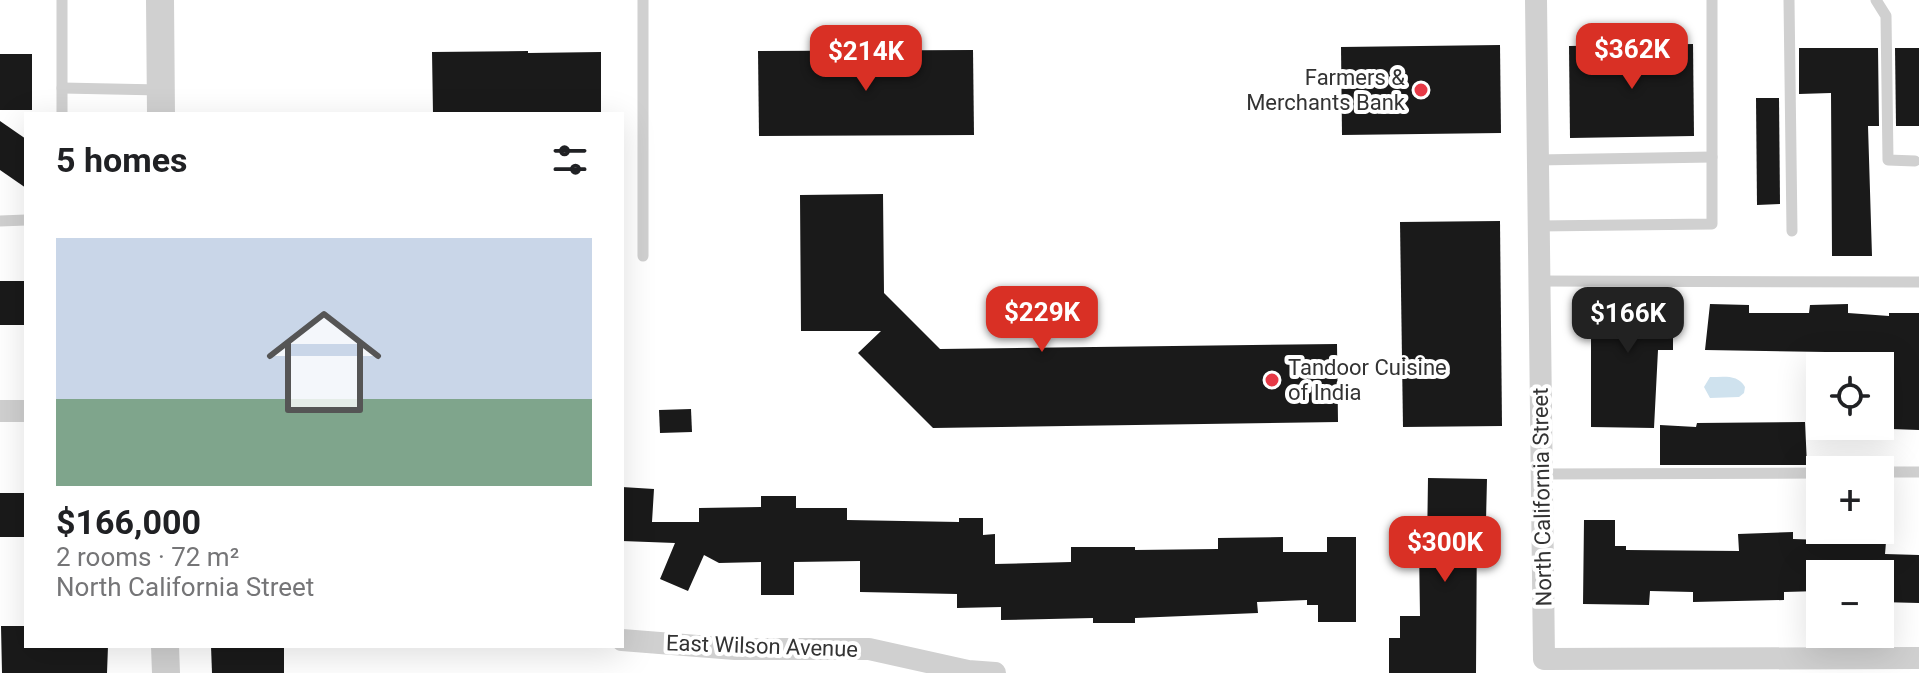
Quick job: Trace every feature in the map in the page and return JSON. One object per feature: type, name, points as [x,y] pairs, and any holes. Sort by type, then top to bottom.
[{"type":"street","points":[[160,0],[161,102]]},
{"type":"street","name":"North California Street","points":[[1536,0],[1544,659],[1919,658]]},
{"type":"street","points":[[0,411],[24,411]]},
{"type":"street","name":"East Wilson Avenue","points":[[624,640],[735,649],[869,649],[968,671],[995,673]]},
{"type":"street","points":[[165,648],[166,673]]},
{"type":"lane","points":[[62,0],[62,112]]},
{"type":"lane","points":[[643,0],[643,256]]},
{"type":"lane","points":[[1538,226],[1712,224],[1712,0]]},
{"type":"lane","points":[[1789,0],[1792,231]]},
{"type":"lane","points":[[1876,0],[1886,16],[1888,160],[1915,161]]},
{"type":"lane","points":[[62,88],[161,102]]},
{"type":"lane","points":[[1537,160],[1712,157]]},
{"type":"lane","points":[[0,221],[24,220]]},
{"type":"lane","points":[[1539,281],[1919,282]]},
{"type":"lane","points":[[1894,472],[1919,472]]},
{"type":"lane","points":[[1542,474],[1806,473]]},
{"type":"water","points":[[1710,377],[1739,380],[1745,387],[1744,393],[1739,397],[1710,398],[1704,387]]},
{"type":"building","points":[[1693,44],[1694,136],[1570,138],[1569,46]]},
{"type":"building","name":"Farmers & Merchants Bank","points":[[1500,45],[1501,133],[1342,135],[1341,47]]},
{"type":"building","points":[[1799,48],[1878,48],[1879,126],[1868,126],[1872,256],[1832,256],[1831,93],[1799,94]]},
{"type":"building","points":[[1895,48],[1919,48],[1919,126],[1896,126]]},
{"type":"building","points":[[973,50],[974,135],[759,136],[758,51]]},
{"type":"building","points":[[432,52],[601,52],[601,112],[433,112]]},
{"type":"building","points":[[0,54],[32,54],[32,110],[0,110]]},
{"type":"building","points":[[1756,98],[1779,98],[1780,204],[1757,205]]},
{"type":"building","points":[[0,121],[24,138],[24,187],[0,170]]},
{"type":"building","points":[[883,194],[884,293],[940,349],[1337,344],[1338,422],[933,428],[858,353],[881,331],[801,331],[800,195]]},
{"type":"building","points":[[1500,221],[1502,426],[1403,427],[1400,222]]},
{"type":"building","points":[[0,281],[24,281],[24,325],[0,325]]},
{"type":"building","points":[[1591,290],[1673,290],[1673,350],[1658,350],[1654,428],[1591,427]]},
{"type":"building","points":[[1710,304],[1749,305],[1749,313],[1809,313],[1810,305],[1848,304],[1848,313],[1889,316],[1889,313],[1919,313],[1919,430],[1894,429],[1894,352],[1705,350]]},
{"type":"building","points":[[691,409],[692,432],[660,433],[659,410]]},
{"type":"building","points":[[1805,422],[1806,465],[1660,465],[1660,425],[1696,427],[1697,423]]},
{"type":"building","points":[[1428,478],[1487,479],[1486,521],[1477,521],[1476,673],[1389,673],[1389,638],[1400,638],[1400,616],[1420,616],[1419,547],[1427,547]]},
{"type":"building","points":[[624,487],[654,489],[652,522],[699,522],[699,508],[761,507],[761,496],[796,496],[796,508],[847,508],[847,520],[959,522],[959,518],[983,518],[983,535],[995,534],[995,564],[1071,562],[1071,547],[1218,549],[1218,538],[1283,537],[1283,552],[1327,552],[1327,537],[1356,537],[1356,622],[1318,622],[1318,605],[1307,605],[1307,600],[1257,602],[1258,613],[1135,618],[1135,623],[1093,623],[1093,618],[1001,620],[1001,607],[957,608],[957,594],[860,592],[860,561],[794,562],[794,595],[761,595],[761,562],[719,563],[704,555],[688,591],[660,579],[675,543],[624,541]]},
{"type":"building","points":[[0,493],[24,493],[24,537],[0,537]]},
{"type":"building","points":[[1584,520],[1615,520],[1615,546],[1626,546],[1626,550],[1739,551],[1738,534],[1793,532],[1793,539],[1806,539],[1806,544],[1886,544],[1885,554],[1919,555],[1919,603],[1894,602],[1894,560],[1806,560],[1806,591],[1784,592],[1784,600],[1693,602],[1693,592],[1650,591],[1649,605],[1583,604]]},
{"type":"building","points":[[1,626],[24,626],[24,648],[108,648],[107,673],[2,673]]},
{"type":"building","points":[[211,648],[284,648],[284,673],[212,673]]},
{"type":"place","name":"Farmers & Merchants Bank","points":[[1421,90]]},
{"type":"place","name":"Tandoor Cuisine of India","points":[[1272,380]]}]
